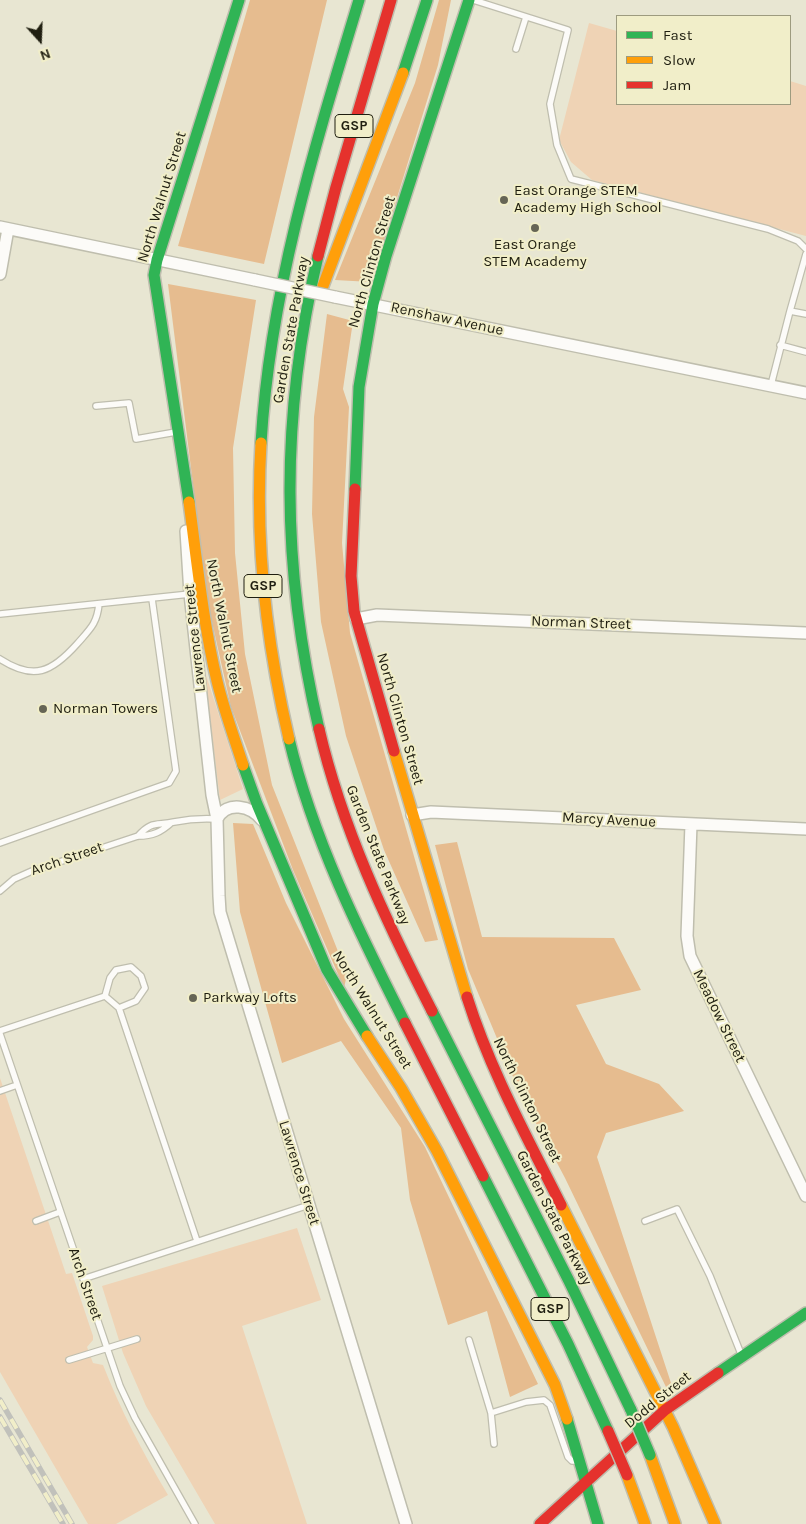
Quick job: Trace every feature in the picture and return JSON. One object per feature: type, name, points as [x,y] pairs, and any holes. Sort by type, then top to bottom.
[{"type":"main road","name":"North Walnut Street","points":[[239,0],[156,260],[154,275],[205,620],[217,682],[239,753],[264,822],[327,970],[360,1025],[402,1088],[437,1151],[560,1396],[598,1524]]},
{"type":"main road","points":[[330,96],[350,0]]},
{"type":"main road","name":"Garden State Parkway","points":[[358,0],[330,96],[286,263],[276,310],[265,383],[260,449],[260,554],[273,660],[285,724],[298,770],[322,840],[350,908],[370,952],[572,1353],[608,1430],[645,1524]]},
{"type":"main road","name":"Garden State Parkway","points":[[392,0],[330,212],[313,278],[300,350],[294,392],[289,472],[290,530],[295,595],[301,637],[318,726],[341,807],[371,883],[421,990],[584,1309],[650,1454],[675,1524]]},
{"type":"main road","points":[[300,350],[400,83],[427,0]]},
{"type":"main road","name":"North Clinton Street","points":[[469,0],[386,256],[373,304],[359,387],[351,576],[352,600],[412,815],[474,1020],[493,1067],[522,1128],[665,1410],[715,1524]]},
{"type":"main road","name":"Dodd Street","points":[[540,1524],[665,1410],[806,1313]]},
{"type":"main road","points":[[626,1475],[636,1524]]},
{"type":"street","name":"Renshaw Avenue","points":[[4,228],[806,393]]},
{"type":"street","points":[[0,274],[4,228]]},
{"type":"street","name":"Lawrence Street","points":[[181,456],[190,594],[212,795],[218,819],[218,896],[220,912],[406,1524]]},
{"type":"street","name":"Norman Street","points":[[356,619],[377,615],[806,633]]},
{"type":"street","points":[[218,819],[226,809],[243,807],[253,811],[264,822]]},
{"type":"street","name":"Marcy Avenue","points":[[412,815],[431,812],[806,829]]},
{"type":"street","name":"Meadow Street","points":[[691,824],[686,936],[690,956],[806,1196]]},
{"type":"lane","points":[[473,0],[568,30],[550,104],[557,144],[571,179],[768,229],[798,241],[806,249]]},
{"type":"lane","points":[[516,49],[526,17]]},
{"type":"lane","points":[[771,386],[780,345],[806,254]]},
{"type":"lane","points":[[790,311],[806,314]]},
{"type":"lane","points":[[780,345],[806,352]]},
{"type":"lane","points":[[96,406],[129,403],[136,439],[178,432]]},
{"type":"lane","points":[[0,614],[190,594]]},
{"type":"lane","points":[[0,844],[169,783],[176,770],[152,598]]},
{"type":"lane","points":[[0,659],[15,669],[28,671],[53,667],[70,652],[97,618],[99,604]]},
{"type":"lane","name":"Arch Street","points":[[0,891],[14,879],[32,871],[138,836],[149,836],[162,831],[171,823],[193,818],[218,819]]},
{"type":"lane","points":[[105,996],[110,978],[116,970],[131,967],[141,976],[145,988],[136,1001],[119,1008]]},
{"type":"lane","points":[[105,996],[119,1008],[197,1241]]},
{"type":"lane","points":[[0,1032],[105,996]]},
{"type":"lane","name":"Arch Street","points":[[0,1032],[106,1349],[127,1402],[195,1524]]},
{"type":"lane","points":[[0,1091],[18,1086]]},
{"type":"lane","points":[[83,1279],[309,1205]]},
{"type":"lane","points":[[645,1221],[677,1209],[710,1276],[742,1356]]},
{"type":"lane","points":[[36,1221],[60,1212]]},
{"type":"lane","points":[[68,1360],[137,1339]]},
{"type":"lane","points":[[469,1340],[491,1413],[494,1444]]},
{"type":"lane","points":[[491,1413],[526,1402],[544,1400],[550,1405],[568,1457],[572,1461],[580,1461]]},
{"type":"shaded area","points":[[250,0],[327,0],[264,264],[178,246]]},
{"type":"shaded area","points":[[439,0],[451,0],[438,65],[371,282],[335,280],[415,83]]},
{"type":"shaded area","points":[[589,23],[616,31],[616,105],[791,105],[791,81],[806,86],[806,236],[592,180],[571,162],[559,140]]},
{"type":"shaded area","points":[[168,284],[256,300],[233,448],[235,553],[245,654],[272,785],[347,974],[344,988],[293,870],[231,707],[208,604]]},
{"type":"shaded area","points":[[327,314],[353,321],[343,389],[349,407],[342,543],[350,633],[438,940],[425,942],[384,850],[346,736],[321,622],[312,514],[314,417]]},
{"type":"shaded area","points":[[204,669],[243,789],[220,800]]},
{"type":"shaded area","points":[[233,823],[253,824],[286,903],[344,1019],[425,1147],[538,1384],[510,1397],[487,1311],[448,1325],[410,1200],[401,1128],[341,1041],[282,1063],[240,912]]},
{"type":"shaded area","points":[[457,842],[482,937],[614,938],[641,990],[576,1005],[606,1064],[659,1084],[684,1111],[606,1133],[597,1157],[671,1383],[666,1387],[565,1178],[519,1091],[468,969],[435,845]]},
{"type":"shaded area","points":[[0,1078],[66,1274],[72,1273],[93,1336],[93,1340],[87,1347],[93,1363],[103,1365],[133,1432],[168,1495],[116,1524],[88,1524],[0,1372]]},
{"type":"shaded area","points":[[297,1228],[321,1300],[242,1326],[307,1524],[215,1524],[146,1406],[123,1353],[102,1286]]},
{"type":"railway","points":[[0,1400],[72,1524]]},
{"type":"railway","points":[[0,1417],[63,1524]]},
{"type":"traffic: fast","points":[[189,502],[154,275],[157,260],[239,0]]},
{"type":"traffic: fast","points":[[261,443],[266,386],[284,274],[326,109],[359,0]]},
{"type":"traffic: fast","points":[[403,73],[427,0]]},
{"type":"traffic: fast","points":[[355,489],[359,387],[373,304],[386,256],[469,0]]},
{"type":"traffic: fast","points":[[318,256],[297,375],[290,492],[297,610],[306,669],[319,729]]},
{"type":"traffic: fast","points":[[289,739],[299,776],[324,849],[354,920],[405,1023]]},
{"type":"traffic: fast","points":[[243,765],[257,804],[327,970],[367,1036]]},
{"type":"traffic: fast","points":[[432,1011],[569,1281],[631,1410]]},
{"type":"traffic: fast","points":[[483,1176],[568,1344],[608,1431]]},
{"type":"traffic: fast","points":[[718,1373],[806,1313]]},
{"type":"traffic: fast","points":[[631,1410],[650,1455]]},
{"type":"traffic: fast","points":[[567,1419],[598,1524]]},
{"type":"traffic: slow","points":[[323,286],[403,73]]},
{"type":"traffic: slow","points":[[261,443],[260,517],[264,592],[274,666],[289,739]]},
{"type":"traffic: slow","points":[[189,502],[212,659],[223,702],[243,765]]},
{"type":"traffic: slow","points":[[394,751],[467,997]]},
{"type":"traffic: slow","points":[[367,1036],[401,1088],[437,1151],[555,1385],[567,1419]]},
{"type":"traffic: slow","points":[[561,1205],[673,1427],[715,1524]]},
{"type":"traffic: slow","points":[[650,1455],[675,1524]]},
{"type":"traffic: slow","points":[[627,1475],[645,1524]]},
{"type":"traffic: jam","points":[[318,256],[336,187],[391,0]]},
{"type":"traffic: jam","points":[[355,489],[351,576],[354,611],[394,751]]},
{"type":"traffic: jam","points":[[319,729],[340,802],[367,873],[398,943],[432,1011]]},
{"type":"traffic: jam","points":[[467,997],[498,1077],[561,1205]]},
{"type":"traffic: jam","points":[[405,1023],[483,1176]]},
{"type":"traffic: jam","points":[[540,1524],[665,1410],[718,1373]]},
{"type":"traffic: jam","points":[[608,1431],[627,1475]]},
{"type":"place","name":"East Orange STEM Academy High School","points":[[504,200]]},
{"type":"place","name":"East Orange STEM Academy","points":[[535,228]]},
{"type":"place","name":"Norman Towers","points":[[43,709]]},
{"type":"place","name":"Parkway Lofts","points":[[193,998]]}]
